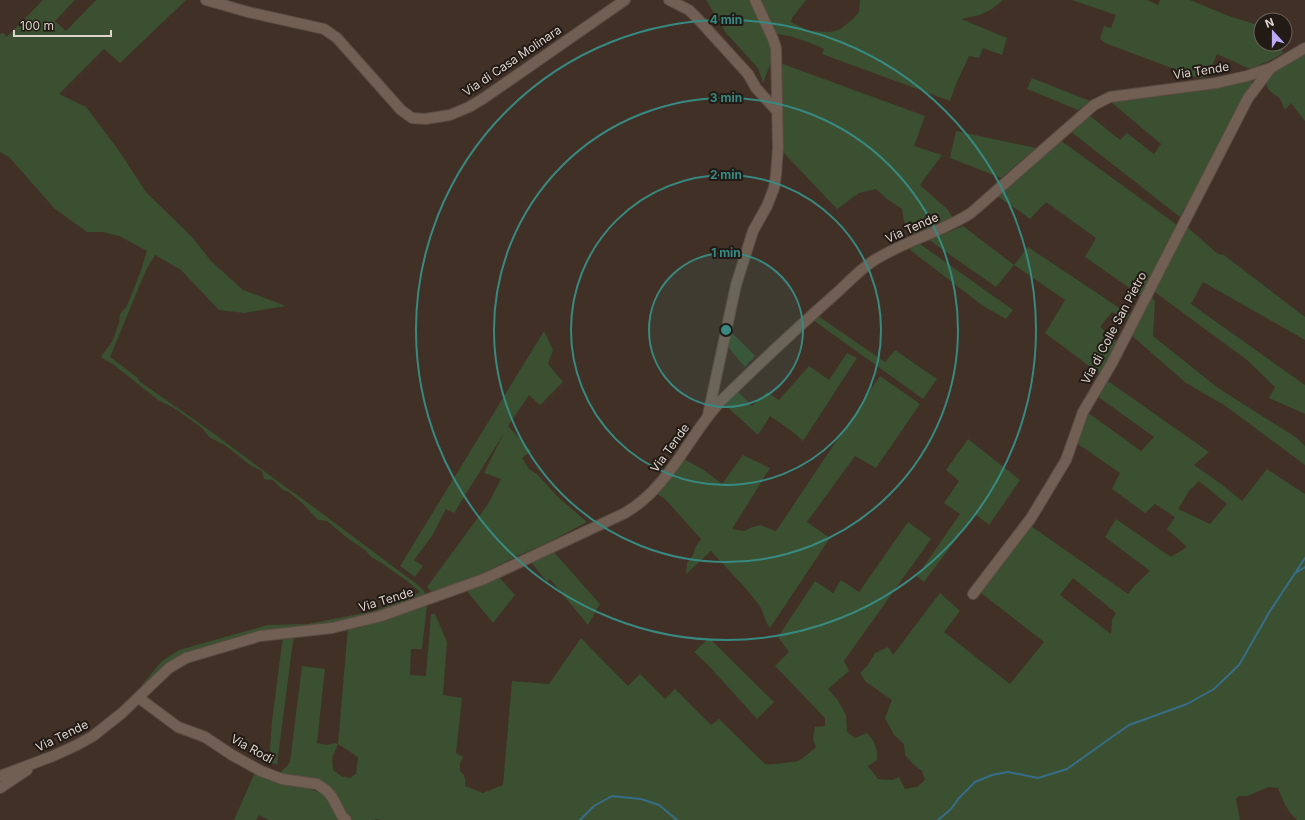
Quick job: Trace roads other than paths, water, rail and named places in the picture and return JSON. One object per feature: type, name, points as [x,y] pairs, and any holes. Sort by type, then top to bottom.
[{"type":"street","name":"Via di Casa Molinara","points":[[206,0],[248,12],[324,29],[336,38],[401,110],[412,118],[418,119],[438,118],[484,98],[625,0]]},
{"type":"street","points":[[669,0],[689,10],[748,74],[760,92],[777,111]]},
{"type":"street","points":[[708,417],[736,285],[752,231],[767,206],[774,188],[776,175],[778,148],[775,43],[755,0]]},
{"type":"street","name":"Via Tende","points":[[0,776],[36,763],[77,745],[93,736],[139,698],[169,668],[180,660],[260,636],[285,632],[332,628],[381,616],[484,579],[626,513],[643,501],[656,488],[708,417],[731,390],[807,319],[872,262],[893,250],[950,226],[971,213],[1094,105],[1110,97],[1231,80],[1247,76],[1271,68],[1305,48]]},
{"type":"street","name":"Via di Colle San Pietro","points":[[973,594],[1031,518],[1063,466],[1083,412],[1112,363],[1248,98],[1271,68]]},
{"type":"street","name":"Via Rodi","points":[[139,698],[178,727],[205,737],[232,755],[261,771],[282,778],[317,784],[326,790],[332,797],[342,816],[346,820]]},
{"type":"street","points":[[0,788],[36,763]]},
{"type":"waterway","points":[[938,820],[951,809],[959,798],[975,782],[992,775],[1008,772],[1038,778],[1067,769],[1129,725],[1187,704],[1214,689],[1239,665],[1270,611],[1305,558]]},
{"type":"waterway","points":[[1294,574],[1305,567]]},
{"type":"waterway","points":[[580,820],[594,806],[612,796],[641,799],[659,805],[677,820]]}]
